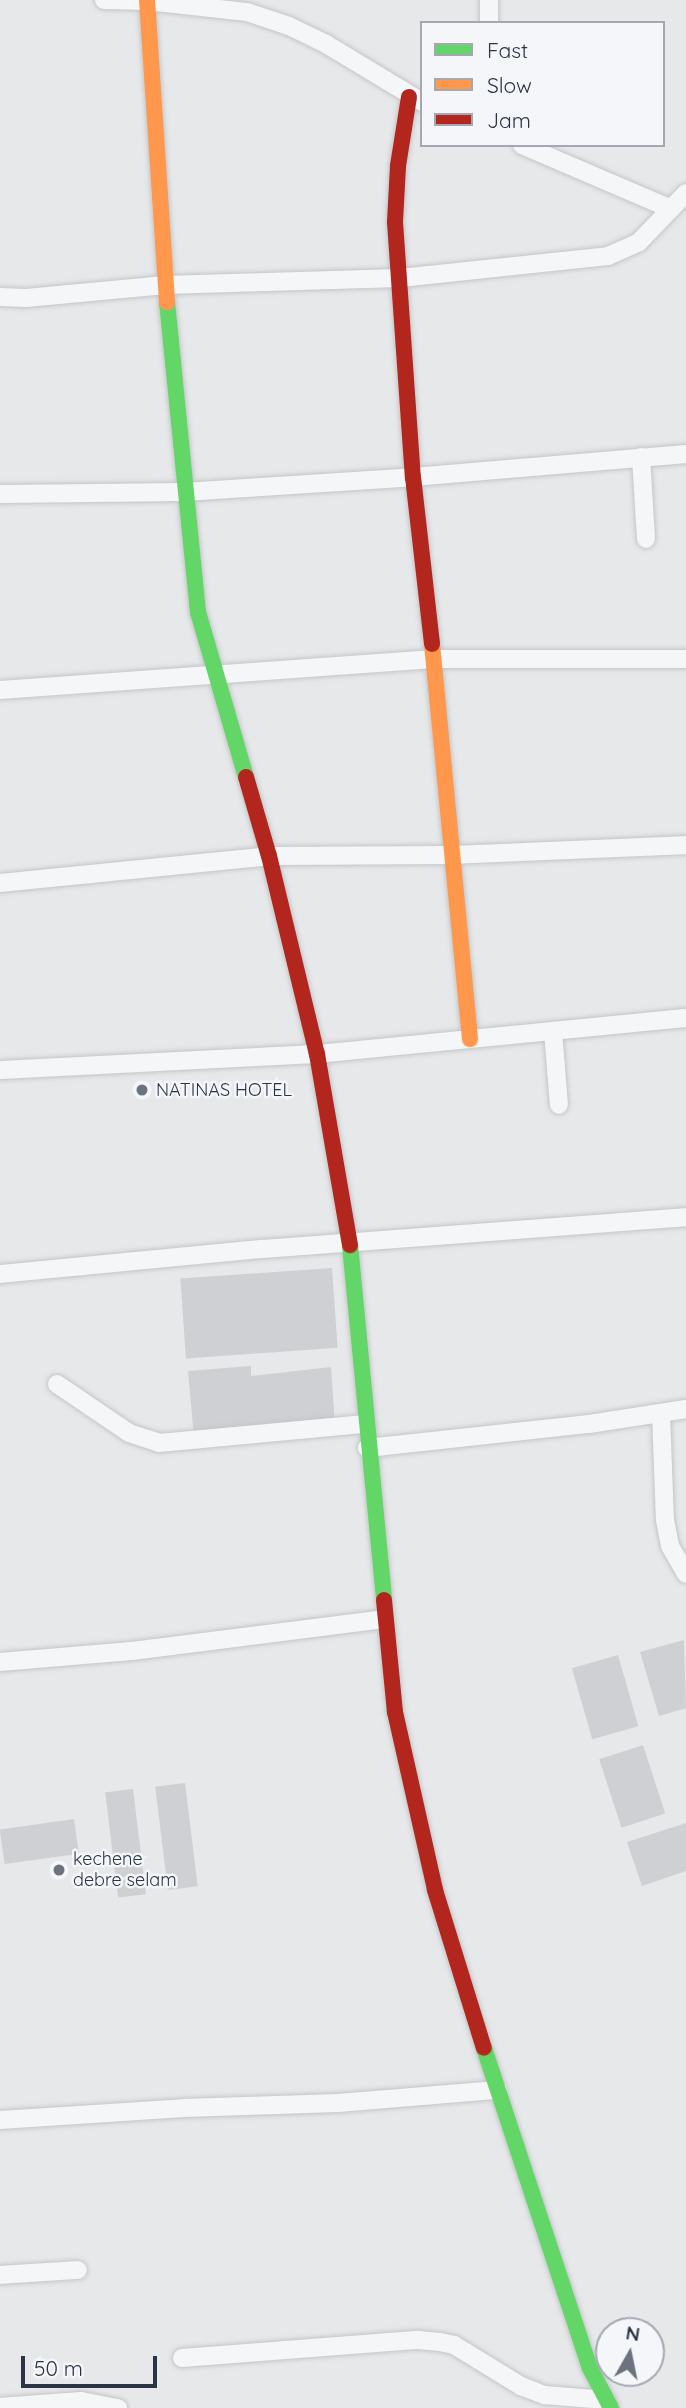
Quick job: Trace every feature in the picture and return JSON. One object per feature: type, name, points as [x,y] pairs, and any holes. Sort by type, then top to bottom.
[{"type":"main road","points":[[147,0],[165,285],[198,612],[269,856],[317,1054],[350,1243],[367,1448],[395,1712],[435,1891],[497,2090],[590,2368],[608,2404]]},
{"type":"main road","points":[[415,99],[394,196],[413,477],[434,659],[470,1038]]},
{"type":"street","points":[[104,0],[209,4],[247,12],[289,26],[326,44],[415,99]]},
{"type":"street","points":[[489,0],[489,21]]},
{"type":"street","points":[[527,147],[671,209]]},
{"type":"street","points":[[0,297],[26,298],[165,285],[400,278],[608,256],[639,242],[686,193]]},
{"type":"street","points":[[0,494],[184,492],[413,477],[686,454]]},
{"type":"street","points":[[641,457],[646,539]]},
{"type":"street","points":[[0,690],[434,659],[686,659]]},
{"type":"street","points":[[0,883],[269,856],[452,855],[686,845]]},
{"type":"street","points":[[0,1070],[317,1054],[686,1018]]},
{"type":"street","points":[[552,1031],[559,1105]]},
{"type":"street","points":[[0,1274],[686,1217]]},
{"type":"street","points":[[57,1384],[129,1433],[159,1443],[365,1424]]},
{"type":"street","points":[[367,1448],[589,1424],[686,1409]]},
{"type":"street","points":[[661,1413],[665,1520],[670,1546],[686,1574]]},
{"type":"street","points":[[0,1662],[132,1651],[384,1619]]},
{"type":"street","points":[[0,2120],[184,2108],[338,2103],[497,2090]]},
{"type":"street","points":[[0,2275],[78,2270]]},
{"type":"street","points":[[182,2358],[418,2340],[440,2342],[454,2345],[521,2386],[545,2395],[608,2404]]},
{"type":"street","points":[[0,2407],[82,2401],[118,2408]]},
{"type":"building","points":[[332,1268],[338,1348],[186,1358],[180,1279]]},
{"type":"building","points":[[251,1366],[251,1376],[331,1367],[335,1425],[194,1438],[188,1371]]},
{"type":"building","points":[[684,1640],[686,1708],[659,1716],[640,1652]]},
{"type":"building","points":[[618,1655],[638,1726],[592,1739],[572,1668]]},
{"type":"building","points":[[643,1745],[665,1813],[622,1828],[599,1759]]},
{"type":"building","points":[[185,1783],[198,1886],[168,1890],[155,1787]]},
{"type":"building","points":[[133,1789],[146,1894],[118,1898],[105,1792]]},
{"type":"building","points":[[74,1819],[79,1854],[5,1864],[0,1829]]},
{"type":"building","points":[[686,1823],[686,1871],[642,1886],[627,1842]]},
{"type":"traffic: fast","points":[[167,302],[198,612],[246,777]]},
{"type":"traffic: fast","points":[[350,1245],[384,1600]]},
{"type":"traffic: fast","points":[[484,2048],[590,2368],[611,2408]]},
{"type":"traffic: slow","points":[[147,0],[167,302]]},
{"type":"traffic: slow","points":[[432,644],[470,1039]]},
{"type":"traffic: jam","points":[[409,97],[398,166],[395,222],[413,477],[432,644]]},
{"type":"traffic: jam","points":[[246,777],[269,856],[317,1054],[350,1245]]},
{"type":"traffic: jam","points":[[384,1600],[395,1712],[435,1890],[484,2048]]},
{"type":"place","name":"NATINAS HOTEL","points":[[142,1090]]},
{"type":"place","name":"kechene debre selam","points":[[59,1870]]}]
